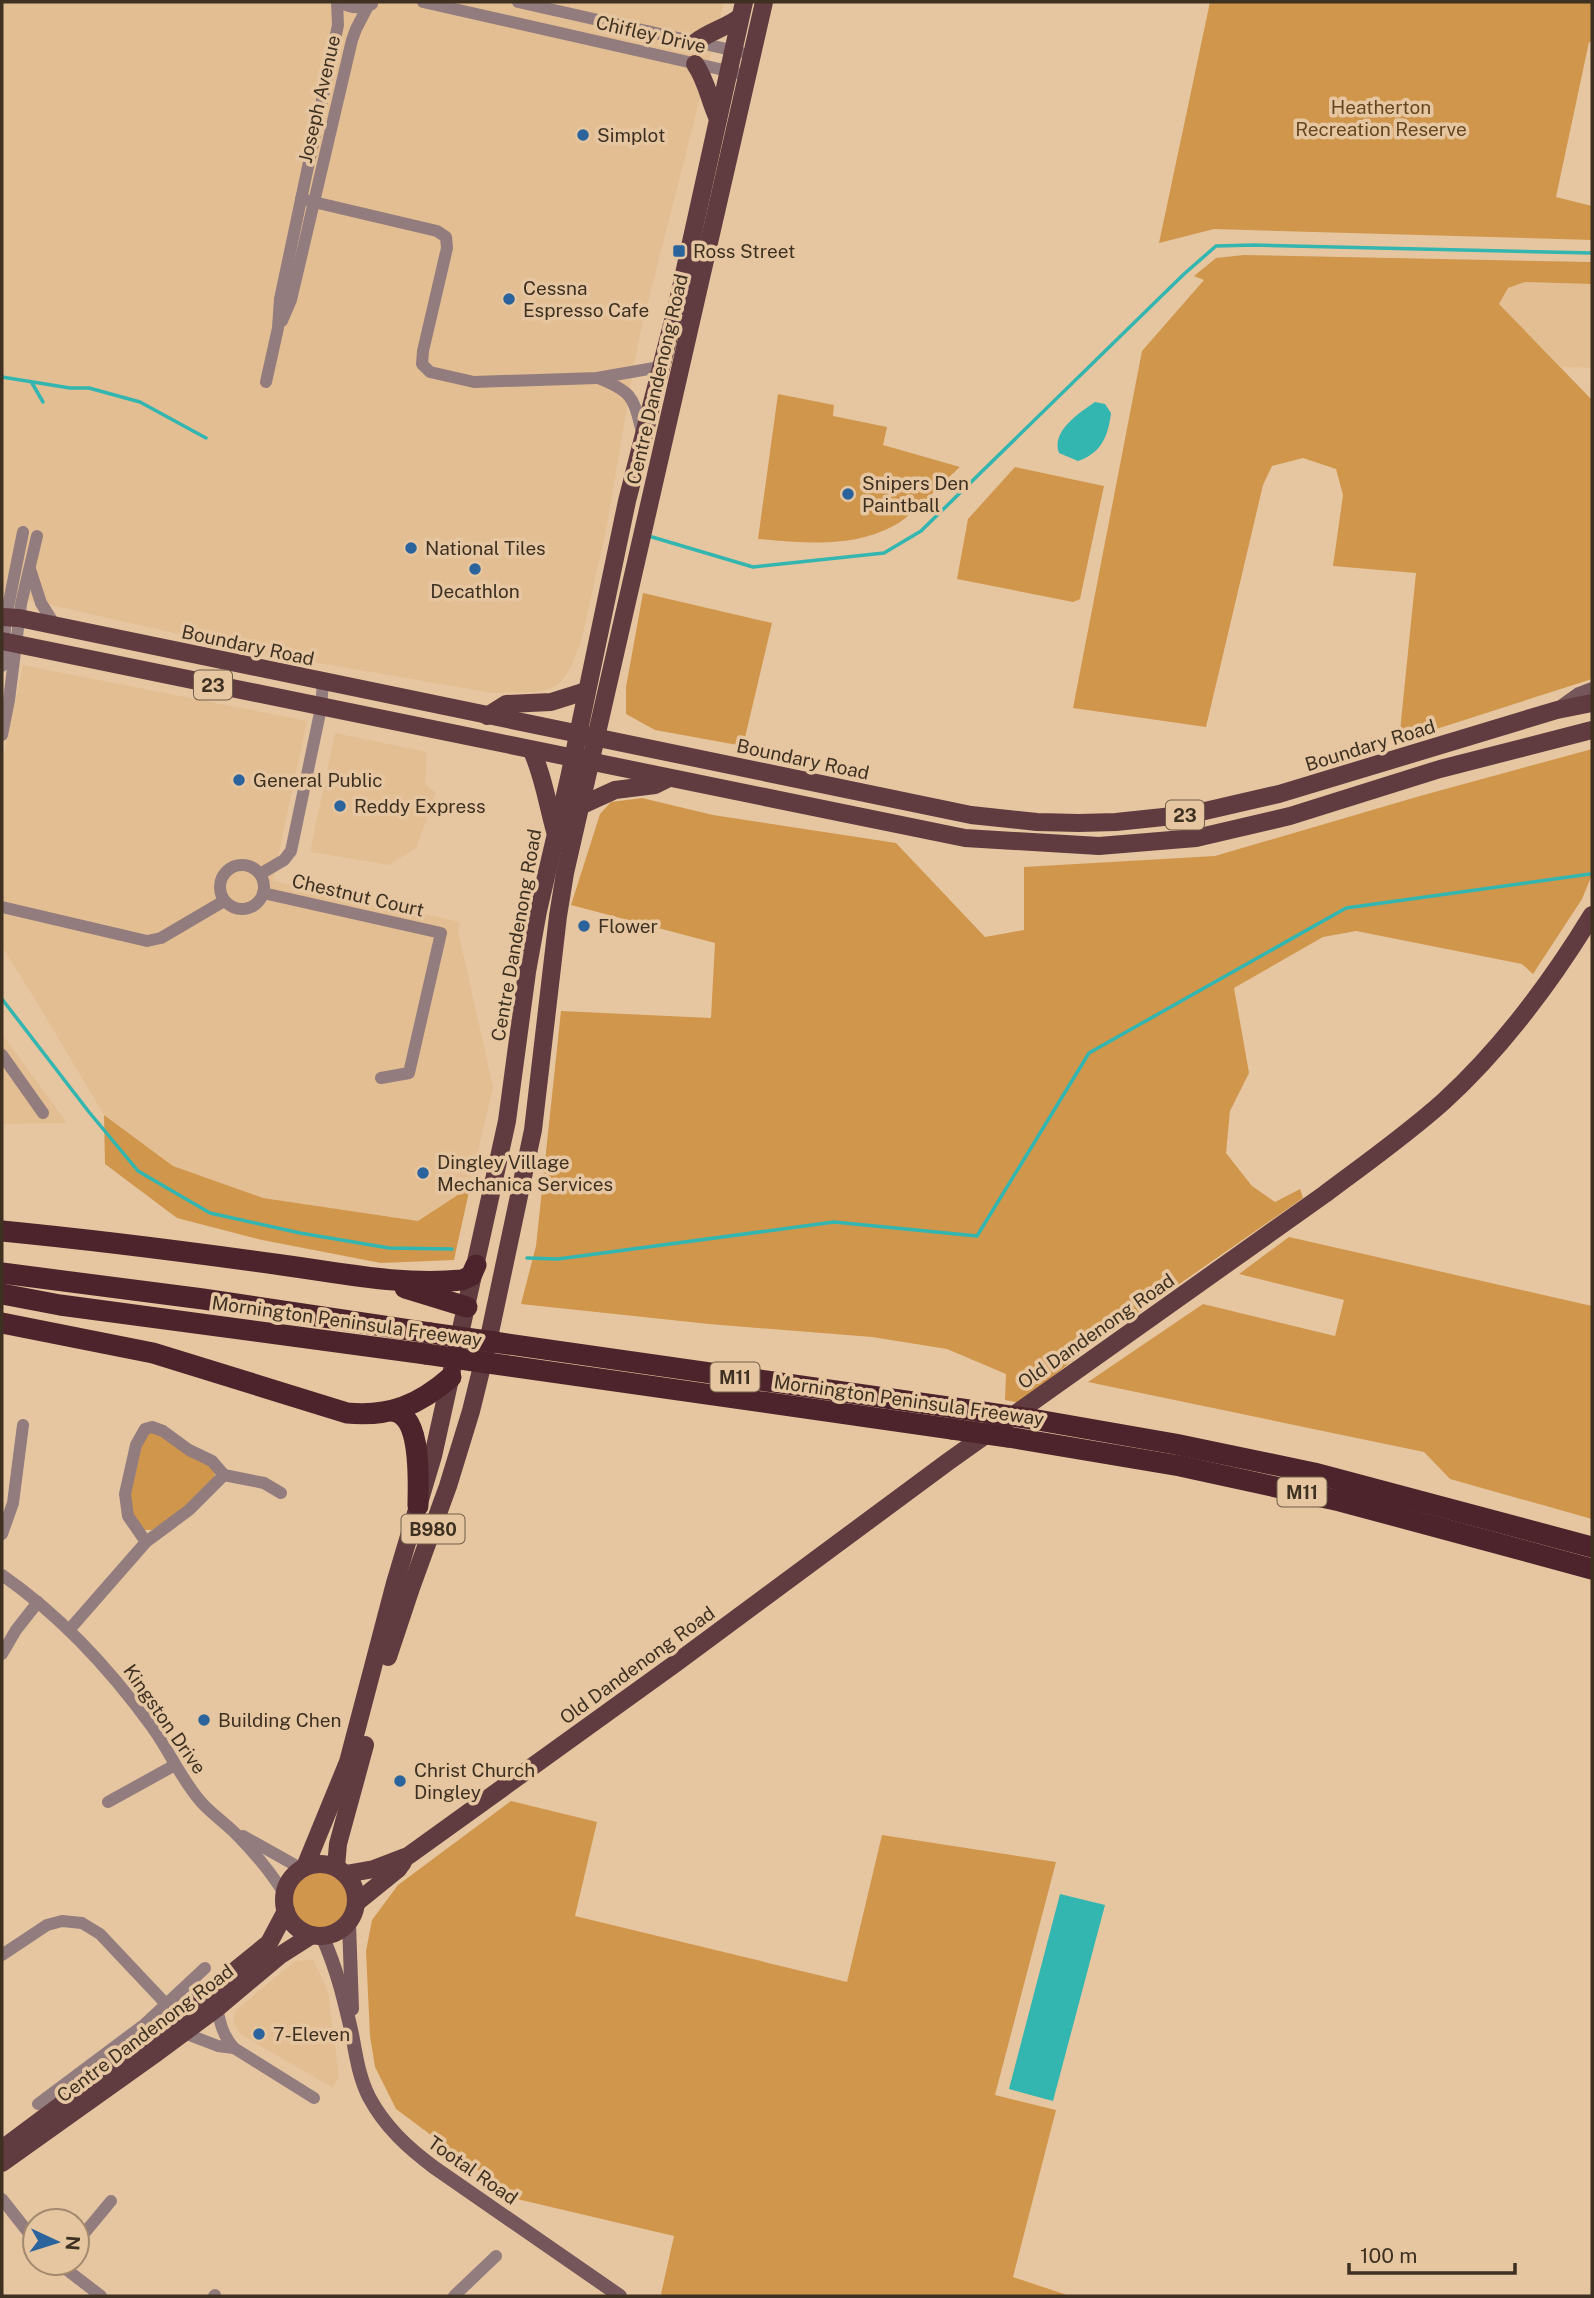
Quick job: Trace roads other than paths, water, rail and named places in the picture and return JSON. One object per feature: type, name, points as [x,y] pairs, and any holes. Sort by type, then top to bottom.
[{"type":"highway","points":[[2,1231],[286,1265],[369,1279],[467,1307]]},
{"type":"highway","points":[[369,1279],[458,1281],[471,1276],[476,1265]]},
{"type":"highway","name":"Mornington Peninsula Freeway","points":[[2,1273],[203,1299],[428,1344]]},
{"type":"highway","name":"Mornington Peninsula Freeway","points":[[2,1294],[60,1305],[428,1344],[489,1348],[1032,1419],[1175,1444],[1314,1473],[1592,1547]]},
{"type":"highway","points":[[2,1323],[153,1353],[337,1411],[367,1415],[392,1411],[414,1403],[451,1377]]},
{"type":"highway","name":"Mornington Peninsula Freeway","points":[[489,1348],[1180,1466],[1340,1501],[1592,1569]]},
{"type":"highway","points":[[392,1411],[407,1418],[414,1439],[418,1465],[418,1506]]},
{"type":"main road","name":"Centre Dandenong Road","points":[[303,1868],[348,1762],[362,1717],[395,1583],[433,1456],[507,1121],[528,963],[555,834],[575,802],[591,762],[764,2]]},
{"type":"main road","points":[[696,42],[708,32],[723,27],[742,10]]},
{"type":"main road","name":"Centre Dandenong Road","points":[[341,1871],[338,1844],[385,1667],[454,1465],[489,1348],[533,1130],[558,916],[575,802],[572,759],[643,436],[678,301],[742,10]]},
{"type":"main road","points":[[695,64],[706,82],[710,103],[718,119]]},
{"type":"main road","name":"Boundary Road","points":[[9,618],[971,815],[1037,822],[1116,822],[1192,814],[1279,794],[1557,710],[1592,703]]},
{"type":"main road","name":"23","points":[[7,642],[965,838],[1099,846],[1196,838],[1290,816],[1440,769],[1592,730]]},
{"type":"main road","points":[[329,683],[343,700],[362,716]]},
{"type":"main road","points":[[1557,710],[1592,688]]},
{"type":"main road","points":[[487,716],[506,704],[551,702],[586,691]]},
{"type":"main road","points":[[532,751],[542,774],[555,834]]},
{"type":"main road","points":[[575,802],[615,790],[655,785],[670,778]]},
{"type":"main road","name":"Old Dandenong Road","points":[[341,1871],[374,1869],[408,1856],[676,1663],[949,1461],[1386,1149],[1443,1101],[1496,1046],[1551,977],[1592,915]]},
{"type":"main road","points":[[451,1377],[489,1348],[479,1320],[467,1307]]},
{"type":"main road","name":"Old Dandenong Road","points":[[356,1903],[398,1869],[408,1856]]},
{"type":"main road","points":[[303,1868],[318,1864],[341,1871]]},
{"type":"main road","name":"B980","points":[[285,1903],[290,1880],[303,1868]]},
{"type":"main road","name":"B980","points":[[341,1871],[353,1884],[356,1903]]},
{"type":"main road","points":[[285,1903],[296,1926],[317,1936],[335,1933],[349,1923],[356,1903]]},
{"type":"main road","name":"Centre Dandenong Road","points":[[207,2008],[269,1944],[285,1903]]},
{"type":"main road","name":"Tootal Road","points":[[349,1923],[352,2038]]},
{"type":"main road","name":"Centre Dandenong Road","points":[[2,2149],[176,2018],[207,2008],[279,1956],[317,1936]]},
{"type":"main road","name":"Tootal Road","points":[[317,1936],[335,1965],[360,2073],[368,2094],[387,2124],[402,2141],[435,2168],[610,2293]]},
{"type":"main road","name":"Centre Dandenong Road","points":[[2,2163],[176,2018]]},
{"type":"street","points":[[339,2],[352,7],[372,4]]},
{"type":"street","name":"Joseph Avenue","points":[[266,382],[278,328],[279,299],[338,25],[339,2]]},
{"type":"street","name":"Chifley Drive","points":[[423,2],[747,75]]},
{"type":"street","name":"Chifley Drive","points":[[519,2],[752,55]]},
{"type":"street","name":"Joseph Avenue","points":[[278,328],[291,300],[352,40],[372,4]]},
{"type":"street","points":[[301,200],[437,231],[446,237],[447,248],[423,351],[422,364],[430,372],[474,382],[597,378],[660,368]]},
{"type":"street","points":[[597,378],[621,388],[633,400],[643,436]]},
{"type":"street","points":[[2,735],[9,700],[9,618],[23,532]]},
{"type":"street","points":[[9,618],[29,566],[37,536]]},
{"type":"street","points":[[29,566],[41,603],[56,626]]},
{"type":"street","points":[[2,666],[7,642]]},
{"type":"street","points":[[260,874],[285,860],[291,851],[321,708],[329,683]]},
{"type":"street","points":[[247,866],[260,874],[263,893],[255,905],[247,909],[232,907],[224,901],[219,887],[225,872],[231,867],[247,866]]},
{"type":"street","name":"Chestnut Court","points":[[263,893],[441,933],[409,1073],[381,1078]]},
{"type":"street","points":[[2,907],[147,941],[161,938],[224,901]]},
{"type":"street","points":[[2,1055],[43,1112]]},
{"type":"street","points":[[2,1534],[13,1503],[23,1425]]},
{"type":"street","points":[[146,1542],[128,1516],[125,1494],[136,1445],[145,1429],[152,1427],[163,1431],[188,1450],[212,1461],[224,1475],[264,1483],[281,1493]]},
{"type":"street","points":[[69,1630],[146,1542],[189,1510],[224,1475]]},
{"type":"street","name":"Kingston Drive","points":[[2,1575],[38,1602],[96,1657],[155,1731],[202,1803],[234,1831],[266,1867],[285,1903]]},
{"type":"street","points":[[2,1654],[16,1630],[38,1602]]},
{"type":"street","points":[[108,1802],[175,1765]]},
{"type":"street","name":"Kingston Drive","points":[[234,1831],[303,1868]]},
{"type":"street","points":[[2,1955],[47,1925],[62,1921],[82,1923],[100,1934],[176,2018],[218,2046],[234,2048]]},
{"type":"street","name":"Centre Dandenong Road","points":[[38,2104],[145,2024],[176,2018],[205,1968]]},
{"type":"street","points":[[207,2008],[234,2048],[314,2098]]},
{"type":"street","points":[[2,2199],[21,2223]]},
{"type":"street","points":[[91,2225],[111,2201]]},
{"type":"street","points":[[454,2296],[496,2256]]},
{"type":"street","points":[[77,2277],[101,2296]]},
{"type":"water","points":[[1095,402],[1105,404],[1111,413],[1108,430],[1098,449],[1078,461],[1059,453],[1059,437],[1063,430],[1074,417]]},
{"type":"water","points":[[1060,1894],[1105,1905],[1053,2101],[1009,2089]]},
{"type":"waterway","points":[[652,537],[753,567],[884,553],[921,531],[1216,246],[1592,253]]},
{"type":"waterway","points":[[2,377],[70,388],[89,388],[140,402],[206,438]]},
{"type":"waterway","points":[[32,383],[43,402]]},
{"type":"waterway","points":[[527,1258],[558,1259],[834,1222],[977,1236],[1089,1053],[1346,908],[1590,874]]},
{"type":"waterway","points":[[2,999],[138,1171],[210,1213],[300,1233],[389,1248],[452,1249]]},
{"type":"place","name":"Simplot","points":[[583,135]]},
{"type":"place","name":"Ross Street","points":[[679,251]]},
{"type":"place","name":"Cessna Espresso Cafe","points":[[509,299]]},
{"type":"place","name":"Snipers Den Paintball","points":[[848,494]]},
{"type":"place","name":"National Tiles","points":[[411,548]]},
{"type":"place","name":"Decathlon","points":[[475,569]]},
{"type":"place","name":"General Public","points":[[239,780]]},
{"type":"place","name":"Reddy Express","points":[[340,806]]},
{"type":"place","name":"Flower","points":[[584,926]]},
{"type":"place","name":"Dingley Village Mechanica Services","points":[[423,1173]]},
{"type":"place","name":"Building Chen","points":[[204,1720]]},
{"type":"place","name":"Christ Church Dingley","points":[[400,1781]]},
{"type":"place","name":"7-Eleven","points":[[259,2034]]},
{"type":"park label","name":"Heatherton Recreation Reserve","points":[[1381,118]]}]
